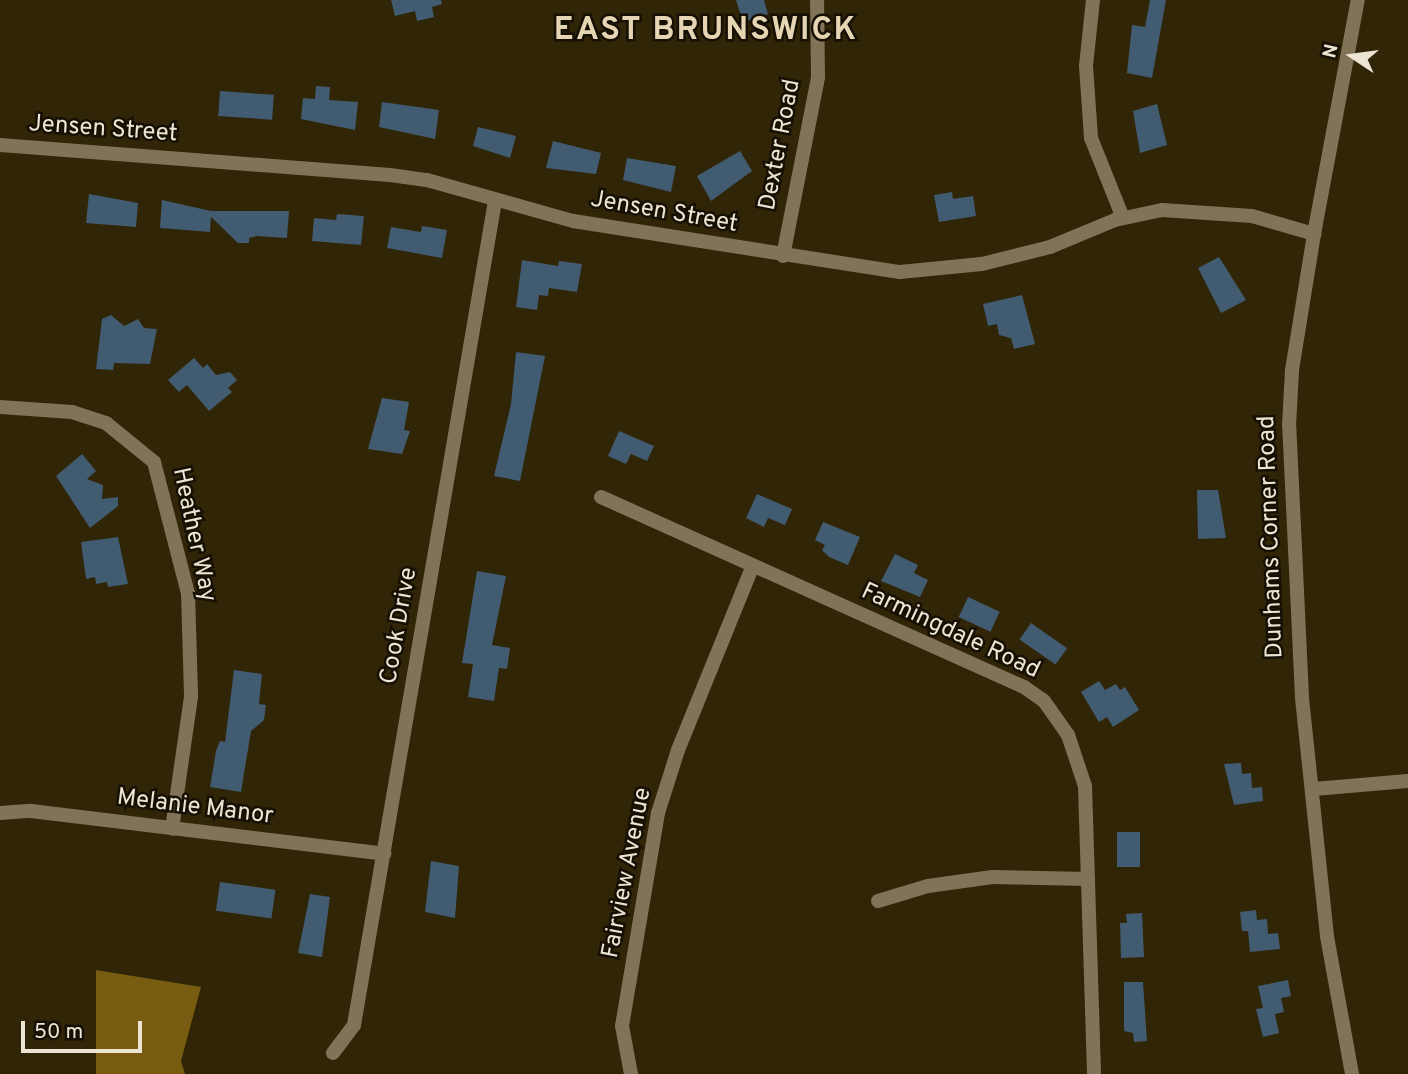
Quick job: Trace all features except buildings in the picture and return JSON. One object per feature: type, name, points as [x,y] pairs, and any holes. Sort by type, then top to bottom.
[{"type":"street","name":"Dexter Road","points":[[783,256],[818,77],[817,0]]},
{"type":"street","points":[[1093,0],[1086,66],[1091,138],[1123,218]]},
{"type":"street","name":"Dunhams Corner Road","points":[[1352,1074],[1327,936],[1295,615],[1289,426],[1292,370],[1314,233],[1358,0]]},
{"type":"street","name":"Jensen Street","points":[[0,145],[427,180],[573,221],[783,256],[900,272],[944,271],[1050,247],[1076,233],[1123,218],[1188,210],[1252,216],[1314,233]]},
{"type":"street","name":"Cook Drive","points":[[333,1053],[354,1025],[495,201]]},
{"type":"street","name":"Heather Way","points":[[0,407],[72,412],[106,423],[154,461],[188,593],[191,697],[172,829]]},
{"type":"street","name":"Farmingdale Road","points":[[601,497],[752,568],[1024,687],[1044,701],[1079,760],[1085,786],[1094,1074]]},
{"type":"street","name":"Fairview Avenue","points":[[631,1074],[622,1026],[658,813],[678,750],[752,568]]},
{"type":"street","points":[[1314,789],[1408,781]]},
{"type":"street","name":"Melanie Manor","points":[[0,813],[31,811],[384,854]]},
{"type":"street","points":[[878,901],[928,886],[992,877],[1088,879]]},
{"type":"shaded area","points":[[96,970],[201,987],[181,1061],[185,1074],[96,1074]]},
{"type":"district","name":"EAST BRUNSWICK","points":[[706,31]]}]
